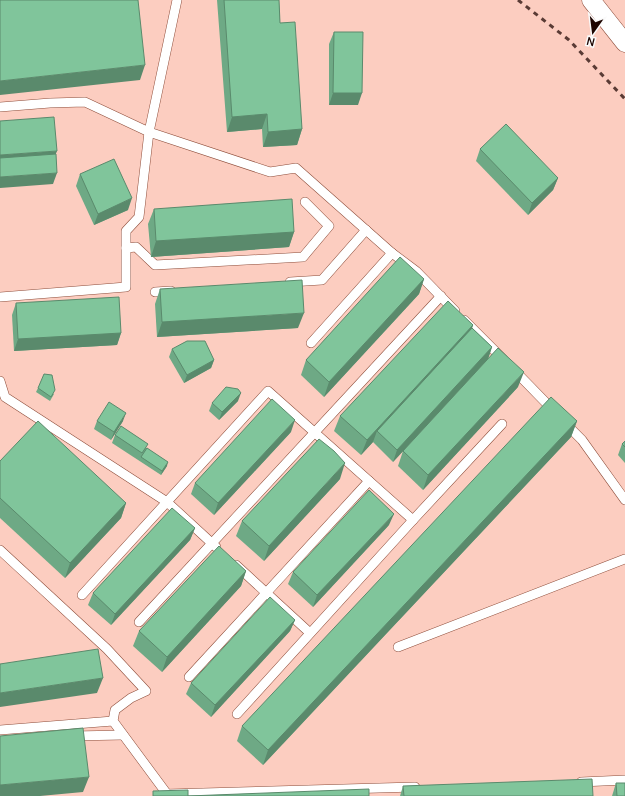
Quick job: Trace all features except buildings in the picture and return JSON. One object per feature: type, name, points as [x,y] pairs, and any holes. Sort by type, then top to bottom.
[{"type":"street","points":[[592,0],[625,43]]},
{"type":"lane","points":[[0,297],[126,286],[126,231],[139,217],[149,132],[177,0]]},
{"type":"lane","points":[[0,107],[85,102],[149,132],[270,172],[296,168],[392,253],[416,271],[441,296],[582,440],[625,500]]},
{"type":"lane","points":[[126,248],[136,247],[155,265],[303,257],[329,226],[305,202]]},
{"type":"lane","points":[[282,283],[322,280],[366,230]]},
{"type":"lane","points":[[311,343],[392,253]]},
{"type":"lane","points":[[155,292],[179,290]]},
{"type":"lane","points":[[139,622],[441,296]]},
{"type":"lane","points":[[0,382],[3,400],[167,502],[310,633]]},
{"type":"lane","points":[[82,595],[268,391],[413,520]]},
{"type":"lane","points":[[237,714],[502,424]]},
{"type":"lane","points":[[189,677],[369,481]]},
{"type":"lane","points":[[0,550],[107,649],[146,691],[131,698],[115,710],[113,721],[167,794],[428,786]]},
{"type":"lane","points":[[398,647],[625,559]]},
{"type":"lane","points":[[0,730],[113,721]]},
{"type":"lane","points":[[67,736],[123,735]]},
{"type":"lane","points":[[570,782],[625,780]]},
{"type":"railway","points":[[518,0],[569,40],[625,99]]}]
